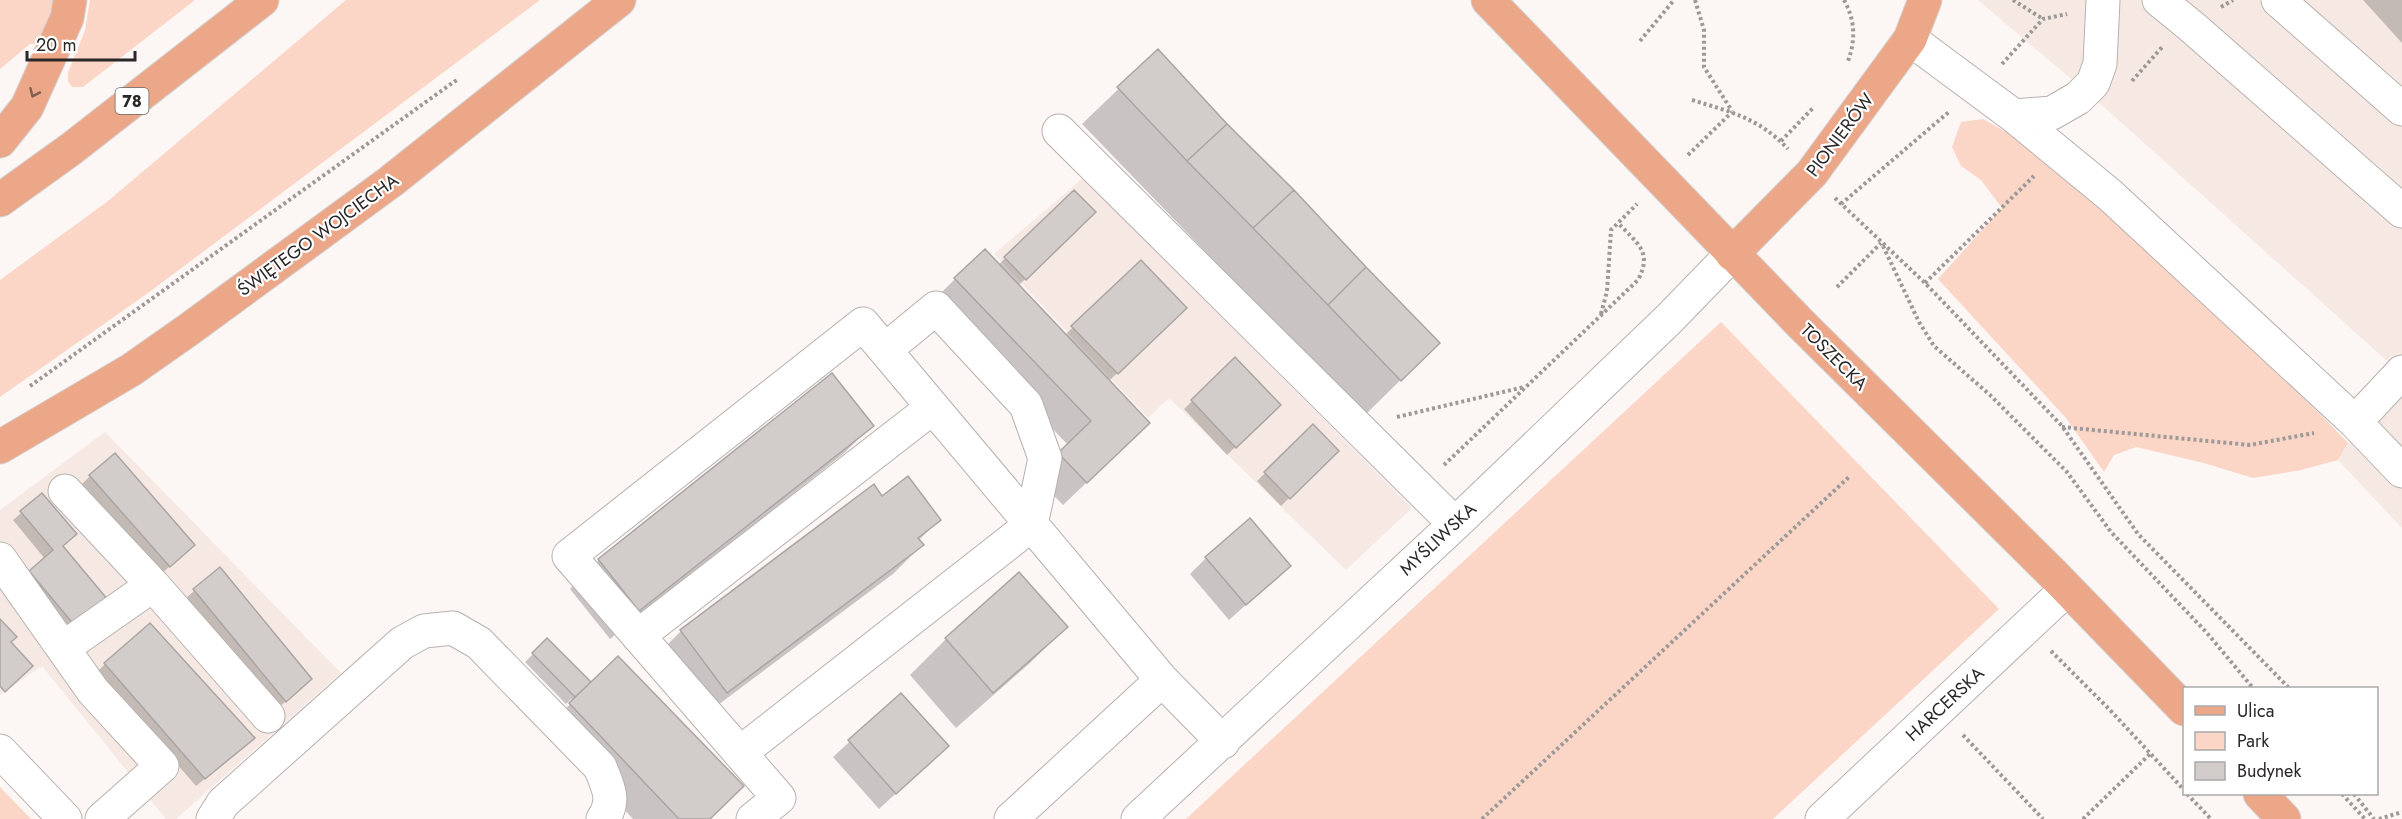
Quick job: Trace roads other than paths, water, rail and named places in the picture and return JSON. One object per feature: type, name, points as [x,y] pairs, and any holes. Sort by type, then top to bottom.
[{"type":"main road","points":[[0,141],[27,107],[67,18],[70,0]]},
{"type":"main road","name":"78","points":[[0,200],[71,149],[262,0]]},
{"type":"main road","name":"ŚWIĘTEGO WOJCIECHA","points":[[0,447],[131,370],[188,330],[390,182],[619,0]]},
{"type":"main road","name":"TOSZECKA","points":[[1488,0],[1732,254],[2183,708]]},
{"type":"main road","name":"PIONIERÓW","points":[[1732,254],[1812,173],[1910,39],[1925,0]]},
{"type":"main road","points":[[2261,795],[2283,819]]},
{"type":"street","points":[[2014,116],[2052,113],[2078,98],[2093,83],[2100,64],[2103,0]]},
{"type":"street","points":[[2158,0],[2191,26],[2402,211]]},
{"type":"street","points":[[2278,0],[2402,109]]},
{"type":"street","points":[[1910,39],[2014,116],[2110,195],[2362,429],[2402,471]]},
{"type":"street","points":[[1059,131],[1455,524]]},
{"type":"street","name":"MYŚLIWSKA","points":[[1138,819],[1455,524],[1669,318],[1732,254]]},
{"type":"street","points":[[740,753],[1031,525],[1045,458],[1026,405],[936,308],[885,350]]},
{"type":"street","points":[[753,819],[779,798],[569,556],[863,324],[1162,680],[1223,742]]},
{"type":"street","points":[[2362,429],[2401,377]]},
{"type":"street","points":[[638,636],[932,408]]},
{"type":"street","points":[[65,491],[153,585],[268,716]]},
{"type":"street","points":[[0,559],[93,691],[162,766],[102,819]]},
{"type":"street","points":[[63,648],[153,585]]},
{"type":"street","name":"HARCERSKA","points":[[1822,819],[2067,589]]},
{"type":"street","points":[[213,819],[223,803],[402,643],[424,631],[453,628],[479,643],[600,766],[609,789],[610,808],[603,819]]},
{"type":"street","points":[[1011,819],[1162,680]]},
{"type":"street","points":[[0,751],[65,819]]}]
